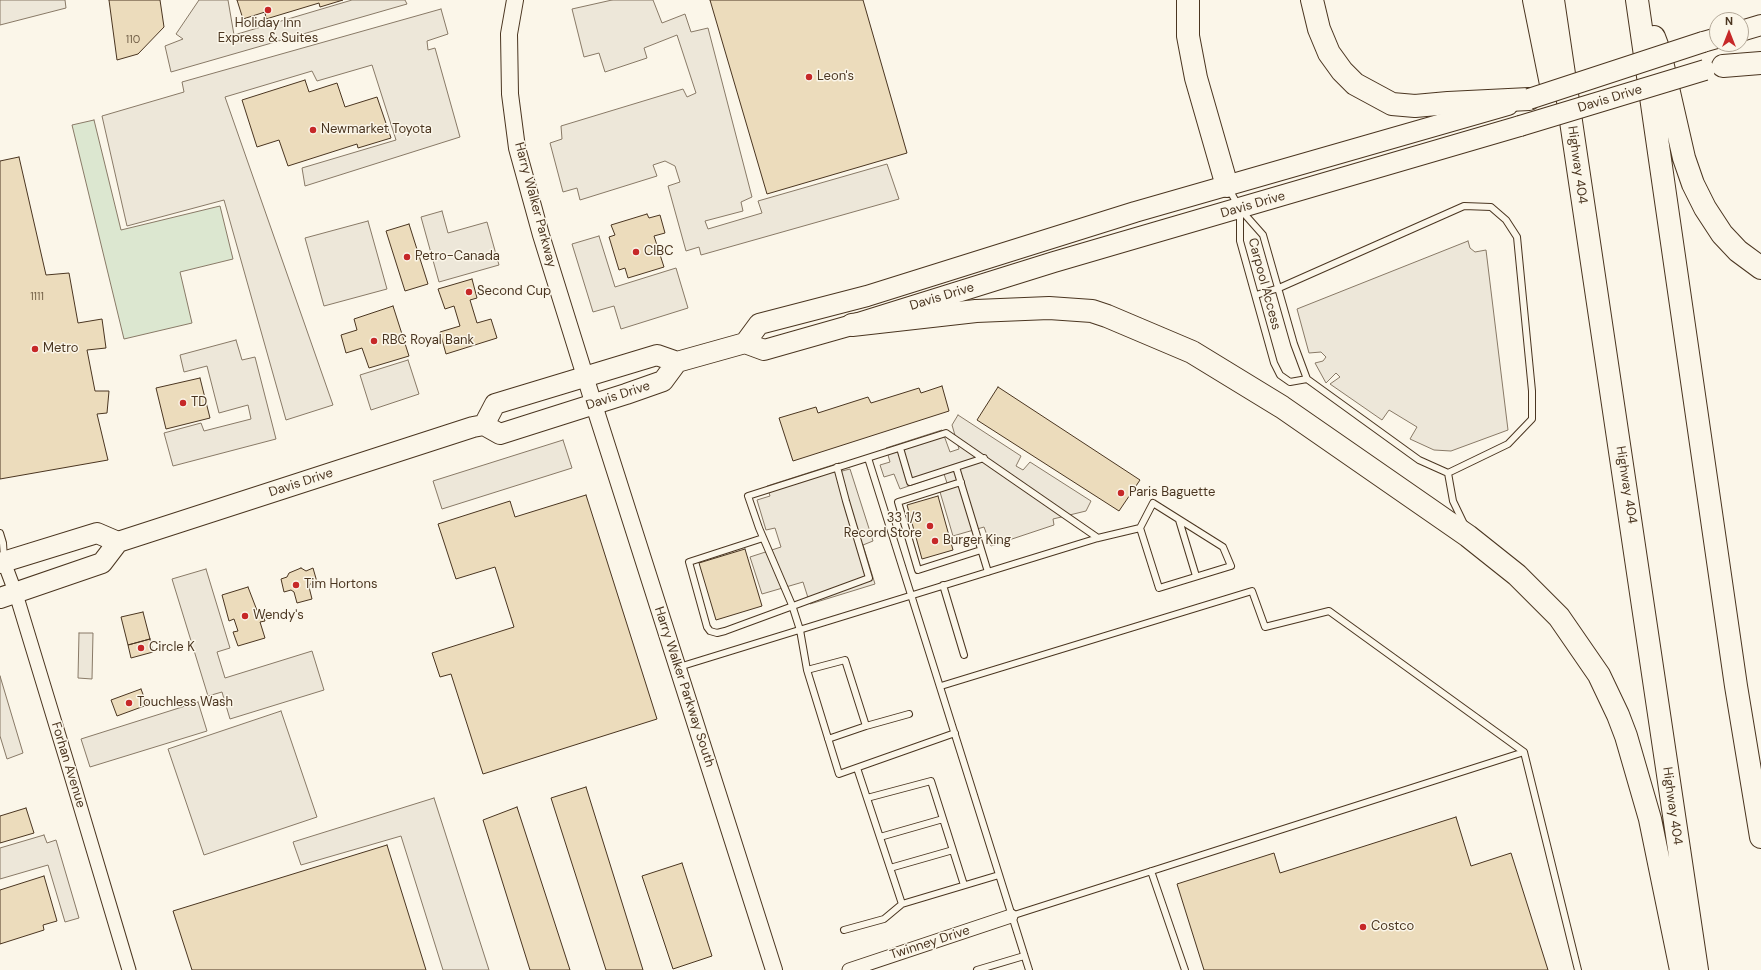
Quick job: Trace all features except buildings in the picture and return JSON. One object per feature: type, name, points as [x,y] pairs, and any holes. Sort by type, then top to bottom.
[{"type":"highway","points":[[1188,0],[1188,36],[1196,78],[1227,186]]},
{"type":"highway","points":[[1312,0],[1319,29],[1329,53],[1342,71],[1355,84],[1392,104],[1415,106],[1529,99]]},
{"type":"highway","points":[[1534,0],[1561,134],[1578,170]]},
{"type":"highway","name":"Highway 404","points":[[1553,0],[1697,970]]},
{"type":"highway","points":[[1638,0],[1660,53],[1684,158],[1693,184],[1705,208],[1722,234],[1738,251],[1761,268]]},
{"type":"highway","points":[[1638,0],[1736,686],[1761,836]]},
{"type":"highway","points":[[1714,68],[1761,63]]},
{"type":"highway","points":[[852,325],[976,311],[1049,308],[1092,311],[1107,316],[1192,352],[1282,407],[1468,536],[1517,575],[1559,617],[1599,676],[1618,715],[1626,736],[1650,818],[1681,970]]},
{"type":"main road","points":[[1749,29],[1761,25]]},
{"type":"main road","name":"Davis Drive","points":[[1709,40],[1529,99],[1135,212],[866,296],[758,324],[745,343],[764,350],[852,325],[1054,262],[1240,209],[1761,53]]},
{"type":"main road","points":[[677,362],[745,343]]},
{"type":"main road","name":"Davis Drive","points":[[118,542],[484,425],[495,404],[657,355],[677,362],[663,382],[594,405],[500,434],[484,425]]},
{"type":"main road","points":[[1,561],[97,533],[118,542],[102,563],[8,596]]},
{"type":"street","name":"Harry Walker Parkway","points":[[515,0],[509,34],[510,94],[517,148],[541,235],[594,405]]},
{"type":"street","name":"Harry Walker Parkway South","points":[[594,405],[774,970]]},
{"type":"street","name":"Forhan Avenue","points":[[1,561],[8,596],[97,857],[129,970]]},
{"type":"street","name":"Twinney Drive","points":[[849,970],[1011,916]]},
{"type":"lane","points":[[1227,186],[1240,209]]},
{"type":"lane","points":[[1256,295],[1279,288],[1464,206],[1491,207],[1506,220],[1517,237],[1532,392],[1532,419],[1508,444],[1448,473]]},
{"type":"lane","name":"Carpool Access","points":[[1240,209],[1263,235],[1294,344],[1307,379],[1290,382],[1280,375],[1274,363],[1240,240],[1240,209]]},
{"type":"lane","points":[[1307,379],[1420,460],[1448,473]]},
{"type":"lane","points":[[955,733],[839,774],[807,670],[800,630],[792,605],[763,538],[748,496],[946,433],[1098,538]]},
{"type":"lane","points":[[900,448],[910,482],[984,458]]},
{"type":"lane","points":[[868,458],[941,686],[1011,916],[1029,970]]},
{"type":"lane","points":[[763,538],[689,562],[706,627],[710,631],[716,633],[869,578],[837,467]]},
{"type":"lane","points":[[956,467],[988,572]]},
{"type":"lane","points":[[1448,473],[1453,501],[1462,518],[1468,536]]},
{"type":"lane","points":[[960,482],[898,502],[918,570],[981,550]]},
{"type":"lane","points":[[1153,503],[1224,547],[1231,566],[1159,588],[1140,528],[1153,503]]},
{"type":"lane","points":[[1179,520],[1196,576]]},
{"type":"lane","points":[[677,667],[1098,538],[1140,528]]},
{"type":"lane","points":[[0,534],[3,543],[1,561]]},
{"type":"lane","points":[[943,585],[964,655]]},
{"type":"lane","points":[[941,686],[1252,591],[1265,627],[1329,612],[1524,752],[1578,970]]},
{"type":"lane","points":[[807,670],[845,660],[866,726]]},
{"type":"lane","points":[[828,739],[908,714]]},
{"type":"lane","points":[[1011,916],[1524,752]]},
{"type":"lane","points":[[857,768],[902,904]]},
{"type":"lane","points":[[867,798],[931,781],[964,885]]},
{"type":"lane","points":[[880,837],[943,819]]},
{"type":"lane","points":[[890,868],[953,850]]},
{"type":"lane","points":[[1151,871],[1185,970]]},
{"type":"lane","points":[[844,930],[884,919],[902,904],[999,875]]},
{"type":"lane","points":[[977,970],[1024,956]]},
{"type":"green space","points":[[94,120],[121,230],[220,206],[233,259],[180,272],[192,323],[124,339],[72,125]]},
{"type":"shaded area","points":[[0,0],[65,0],[66,8],[0,25]]},
{"type":"shaded area","points":[[199,0],[228,0],[234,35],[352,0],[405,0],[407,4],[171,72],[165,46],[183,39],[176,34]]},
{"type":"shaded area","points":[[612,0],[653,0],[662,23],[685,14],[691,32],[708,28],[752,197],[741,202],[743,211],[705,221],[708,229],[762,213],[758,201],[887,164],[899,199],[701,255],[699,247],[686,251],[668,186],[680,182],[675,166],[665,161],[653,165],[657,176],[580,200],[577,188],[563,192],[550,143],[562,139],[561,126],[683,89],[687,97],[696,93],[677,35],[644,48],[647,58],[605,72],[599,53],[584,57],[572,9]]},
{"type":"shaded area","points":[[441,9],[448,34],[427,41],[428,50],[435,48],[460,137],[305,186],[302,168],[396,140],[372,65],[317,81],[312,71],[225,97],[333,405],[286,420],[224,200],[127,226],[102,116],[184,92],[182,82]]},
{"type":"shaded area","points":[[442,211],[448,233],[487,222],[499,265],[439,282],[421,217]]},
{"type":"shaded area","points":[[368,221],[387,289],[324,306],[305,238]]},
{"type":"shaded area","points":[[599,236],[615,287],[676,268],[688,308],[621,329],[614,306],[593,312],[572,244]]},
{"type":"shaded area","points":[[1468,241],[1470,248],[1475,252],[1486,250],[1508,430],[1451,451],[1434,450],[1410,439],[1417,427],[1389,410],[1382,420],[1330,384],[1340,377],[1336,373],[1326,383],[1315,363],[1323,361],[1326,357],[1321,352],[1309,353],[1297,309]]},
{"type":"shaded area","points":[[236,340],[242,360],[255,357],[276,439],[173,466],[164,433],[201,423],[204,431],[251,419],[248,405],[219,413],[207,366],[184,372],[180,355]]},
{"type":"shaded area","points":[[408,360],[419,394],[371,410],[360,375]]},
{"type":"shaded area","points":[[958,415],[1021,456],[1016,466],[1023,470],[1030,462],[1091,501],[1086,511],[1053,519],[1054,525],[991,546],[984,527],[953,536],[940,492],[949,489],[944,474],[900,489],[894,474],[884,477],[880,465],[890,462],[886,448],[942,430],[950,452],[959,449],[952,425]]},
{"type":"shaded area","points":[[563,440],[572,468],[442,509],[433,481]]},
{"type":"shaded area","points":[[839,463],[842,471],[850,469],[873,541],[863,545],[875,584],[810,604],[803,582],[762,594],[750,557],[781,547],[775,528],[766,530],[757,500],[770,496],[767,486]]},
{"type":"shaded area","points":[[206,569],[230,648],[217,652],[225,678],[312,651],[324,690],[230,719],[222,692],[208,696],[172,579]]},
{"type":"shaded area","points":[[79,633],[93,633],[92,679],[78,678]]},
{"type":"shaded area","points":[[0,676],[23,753],[7,759],[0,736]]},
{"type":"shaded area","points":[[198,702],[207,731],[90,767],[81,739]]},
{"type":"shaded area","points":[[281,711],[317,817],[204,855],[168,749]]},
{"type":"shaded area","points":[[434,798],[489,970],[443,970],[401,836],[301,865],[293,842]]},
{"type":"shaded area","points":[[44,835],[47,843],[56,840],[79,918],[65,922],[48,865],[0,879],[0,848]]},
{"type":"place","name":"Holiday Inn Express & Suites","points":[[268,10]]},
{"type":"place","name":"Leon's","points":[[809,77]]},
{"type":"place","name":"Newmarket Toyota","points":[[313,130]]},
{"type":"place","name":"CIBC","points":[[636,252]]},
{"type":"place","name":"Petro-Canada","points":[[407,257]]},
{"type":"place","name":"Second Cup","points":[[469,292]]},
{"type":"place","name":"RBC Royal Bank","points":[[374,341]]},
{"type":"place","name":"Metro","points":[[35,349]]},
{"type":"place","name":"TD","points":[[183,403]]},
{"type":"place","name":"Paris Baguette","points":[[1121,493]]},
{"type":"place","name":"33 1/3 Record Store","points":[[930,526]]},
{"type":"place","name":"Burger King","points":[[935,541]]},
{"type":"place","name":"Tim Hortons","points":[[296,585]]},
{"type":"place","name":"Wendy's","points":[[245,616]]},
{"type":"place","name":"Circle K","points":[[141,648]]},
{"type":"place","name":"Touchless Wash","points":[[129,703]]},
{"type":"place","name":"Costco","points":[[1363,927]]}]
